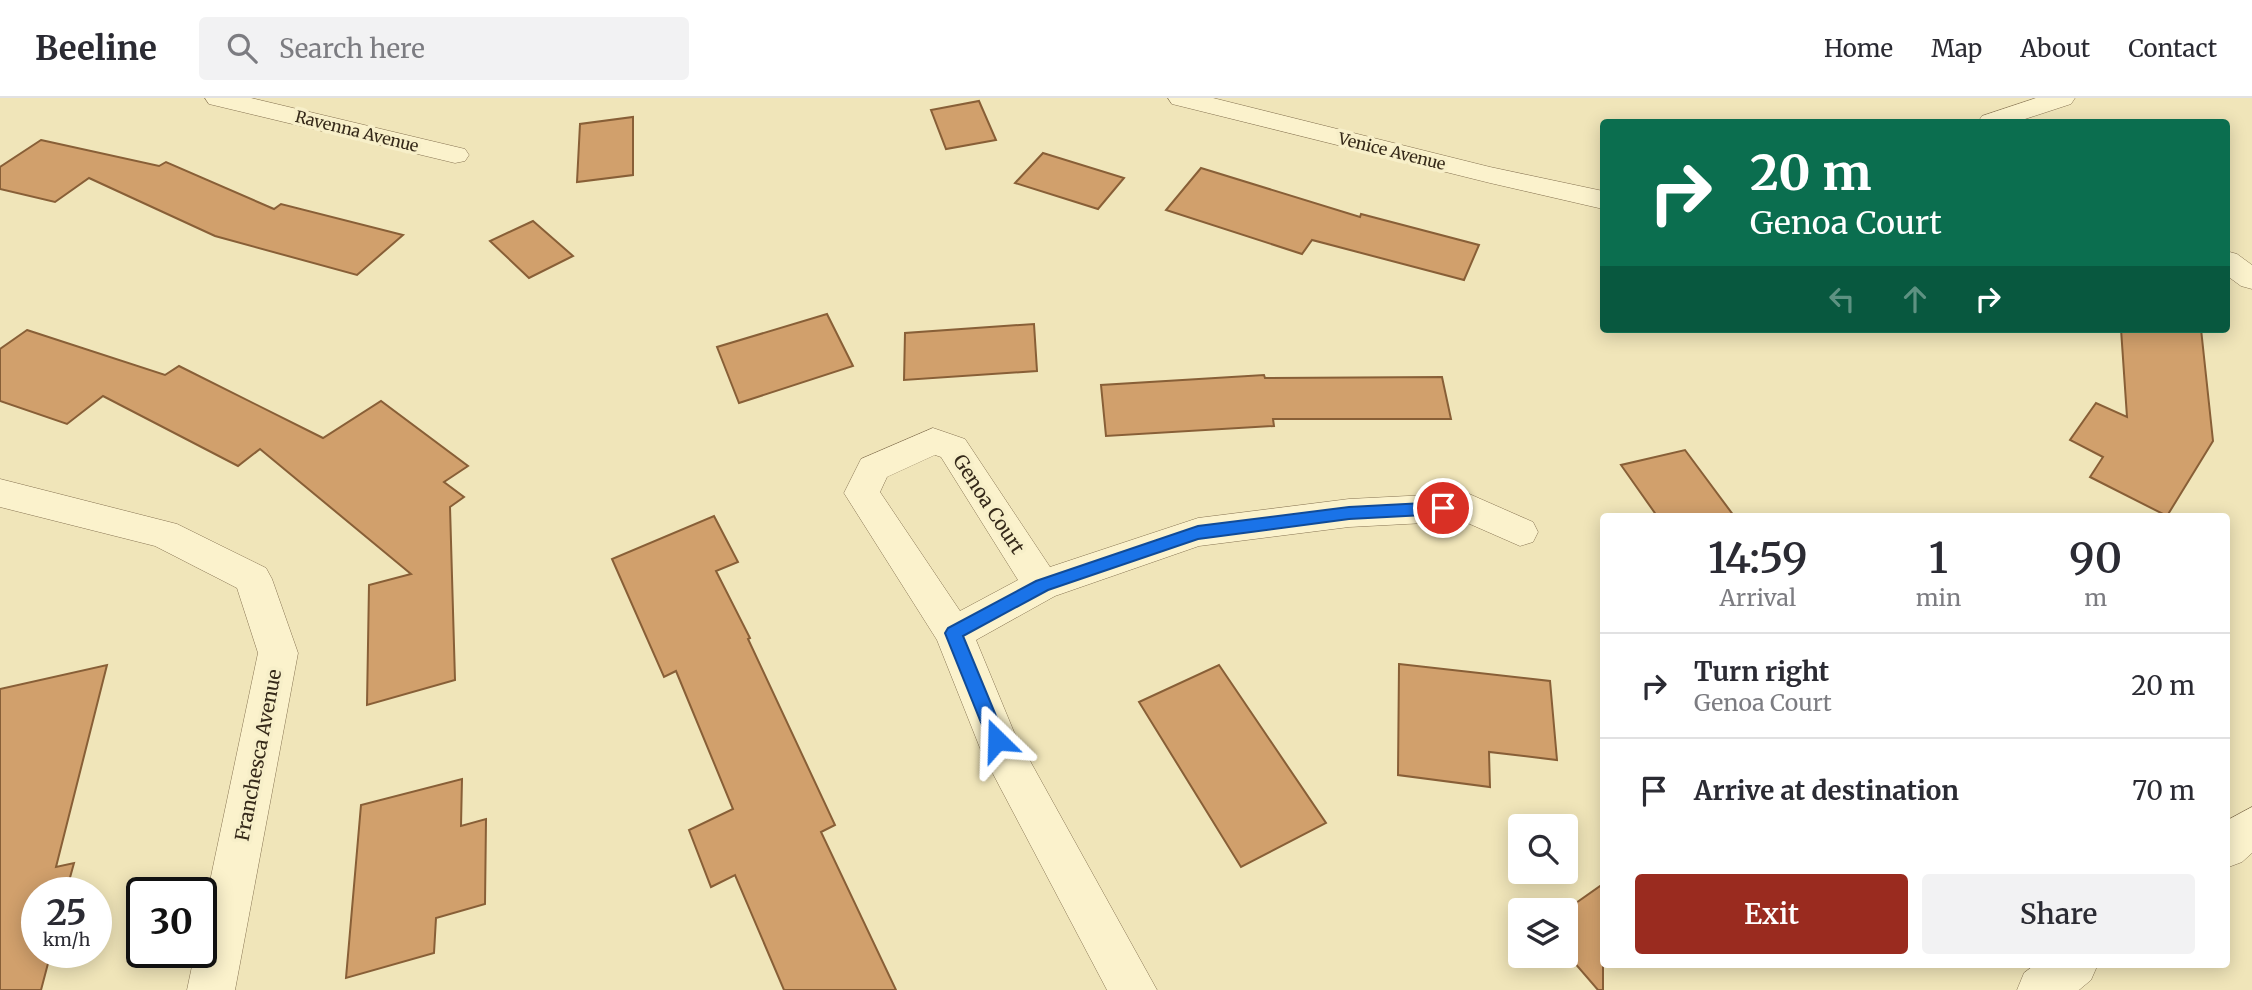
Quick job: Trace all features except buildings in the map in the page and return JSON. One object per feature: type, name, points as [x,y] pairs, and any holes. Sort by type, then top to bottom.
[{"type":"street","name":"Ravenna Avenue","points":[[218,98],[455,155]]},
{"type":"street","name":"Venice Avenue","points":[[1181,98],[1490,175],[1600,199]]},
{"type":"street","points":[[2010,119],[2062,98]]},
{"type":"street","points":[[2230,264],[2252,279]]},
{"type":"street","name":"Genoa Court","points":[[1042,585],[953,448],[933,441],[873,468],[862,493],[954,633],[997,740],[1133,990]]},
{"type":"street","name":"Franchesca Avenue","points":[[0,493],[164,534],[253,579],[278,653],[211,990]]},
{"type":"street","points":[[954,633],[1042,585],[1198,533],[1349,513],[1467,507],[1520,532]]},
{"type":"street","points":[[2230,845],[2252,827]]},
{"type":"street","points":[[2042,990],[2070,968]]},
{"type":"route","points":[[997,740],[954,633],[1042,585],[1198,533],[1349,513],[1443,508]]}]
